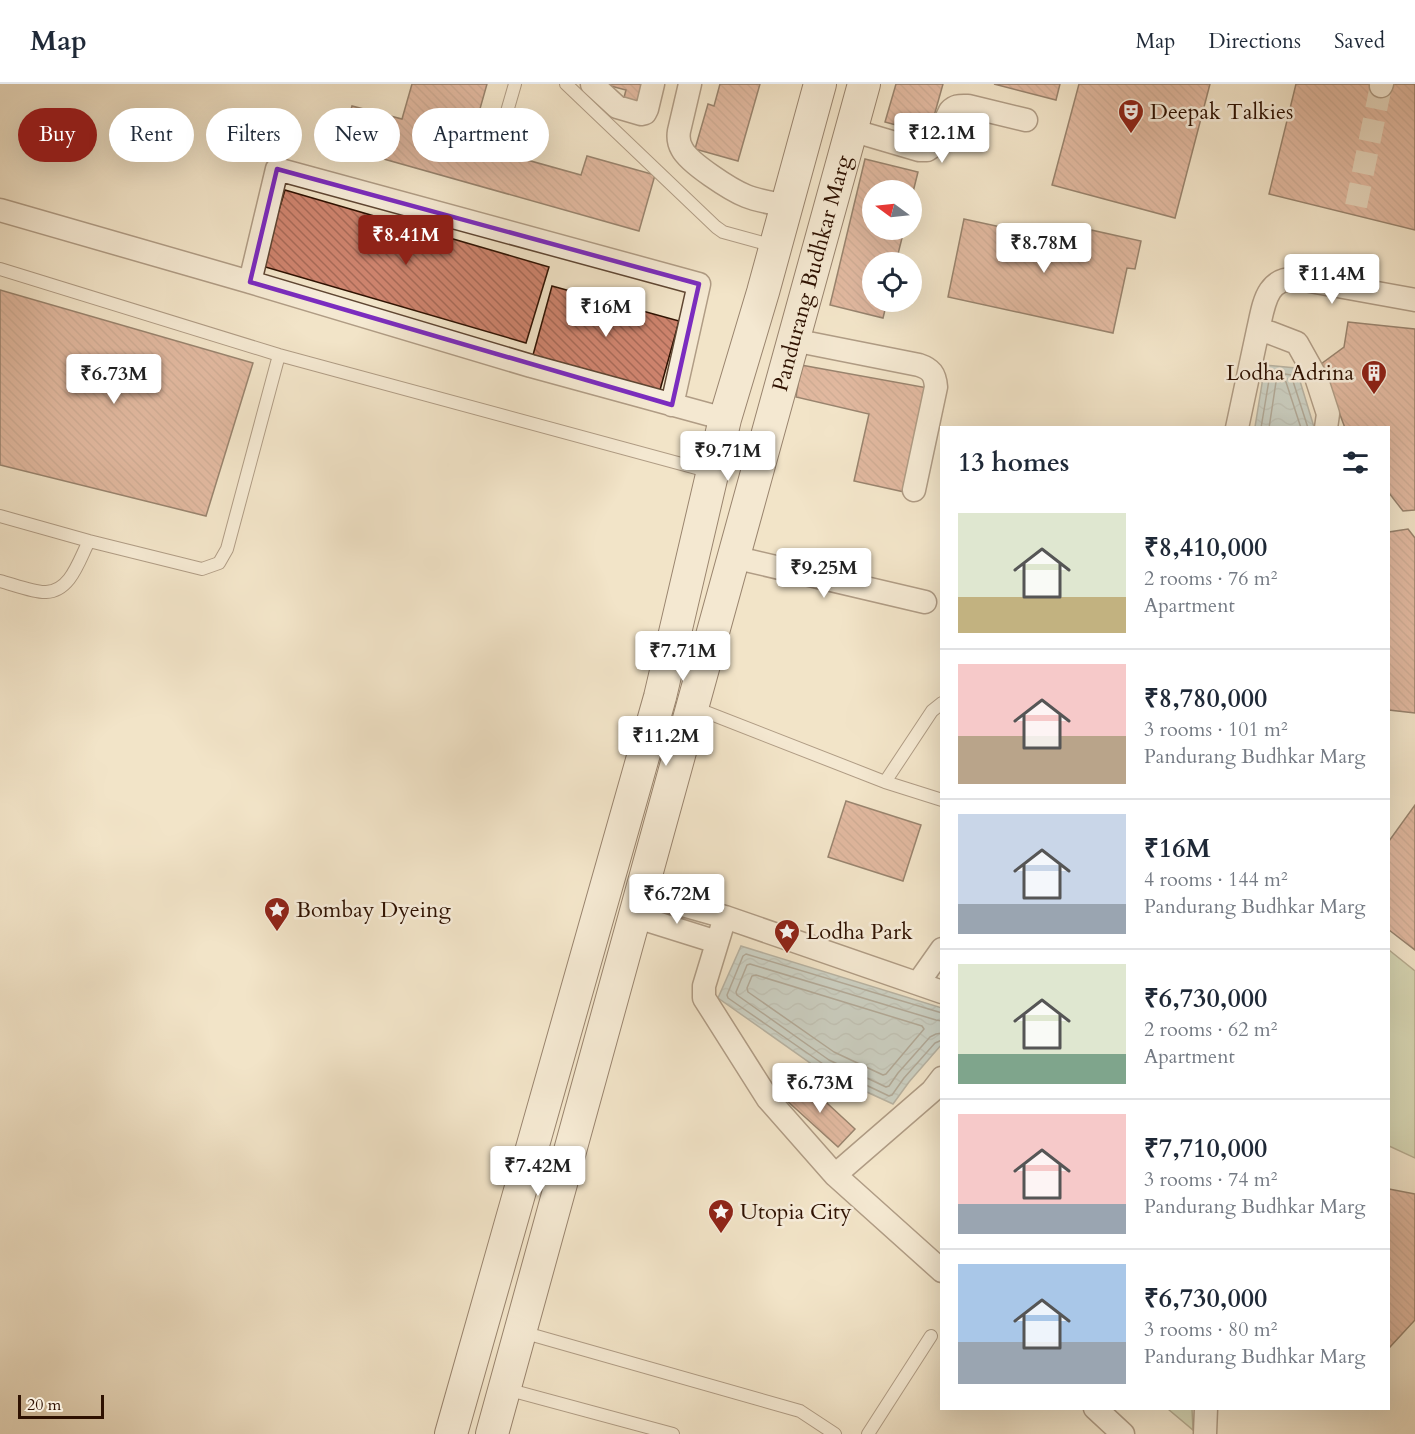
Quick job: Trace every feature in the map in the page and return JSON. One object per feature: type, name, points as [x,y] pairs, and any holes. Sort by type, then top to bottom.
[{"type":"main road","name":"Pandurang Budhkar Marg","points":[[451,1434],[660,696],[725,419],[820,84]]},
{"type":"main road","name":"Pandurang Budhkar Marg","points":[[492,1434],[864,84]]},
{"type":"main road","points":[[526,1168],[562,1178]]},
{"type":"street","points":[[592,84],[617,106],[641,114],[647,110],[653,84]]},
{"type":"street","points":[[690,84],[678,138],[681,149],[722,184],[747,197],[787,206]]},
{"type":"street","points":[[851,130],[919,150],[927,150],[933,146],[954,107],[968,106],[1026,120]]},
{"type":"street","points":[[250,282],[277,169],[699,284],[672,405]]},
{"type":"street","points":[[0,210],[531,366],[725,419]]},
{"type":"street","points":[[1238,426],[1264,331],[1263,306],[1270,290],[1278,281],[1287,278],[1299,279],[1415,300]]},
{"type":"street","points":[[1264,331],[1297,343],[1316,377],[1328,414],[1326,426]]},
{"type":"street","points":[[793,340],[928,368],[936,378],[936,387],[914,490]]},
{"type":"street","points":[[733,557],[925,602]]},
{"type":"street","points":[[660,696],[693,707]]},
{"type":"street","points":[[637,904],[725,918],[940,991]]},
{"type":"street","points":[[637,904],[717,942]]},
{"type":"street","points":[[725,918],[704,986],[704,998],[768,1099],[835,1175],[940,1269]]},
{"type":"street","points":[[918,983],[940,952]]},
{"type":"street","points":[[835,1175],[932,1091],[940,1081]]},
{"type":"street","points":[[1097,1410],[1123,1434]]},
{"type":"street","points":[[1205,1434],[1206,1410]]},
{"type":"lane","points":[[508,108],[515,84]]},
{"type":"lane","points":[[566,84],[716,227],[723,232],[775,247]]},
{"type":"lane","points":[[0,269],[279,355],[713,472]]},
{"type":"lane","points":[[0,516],[202,569],[219,563],[227,549],[279,355]]},
{"type":"lane","points":[[0,581],[44,592],[58,590],[71,578],[89,541]]},
{"type":"lane","points":[[885,782],[932,711],[940,705]]},
{"type":"lane","points":[[693,707],[885,782],[940,799]]},
{"type":"lane","points":[[520,1331],[800,1411],[835,1434]]},
{"type":"lane","points":[[868,1434],[931,1336]]},
{"type":"lane","points":[[504,1388],[673,1434]]},
{"type":"highlighted area","points":[[277,169],[699,284],[672,405],[250,282]]},
{"type":"green space","points":[[1390,951],[1415,971],[1415,1158],[1390,1146]]},
{"type":"green space","points":[[1169,1410],[1192,1410],[1193,1430]]},
{"type":"water","points":[[1265,365],[1296,368],[1314,426],[1255,426]]},
{"type":"water","points":[[741,946],[940,1007],[940,1046],[893,1104],[823,1072],[718,998]]},
{"type":"building","points":[[412,84],[487,84],[480,108],[412,108],[412,162],[534,162],[581,175],[587,156],[655,175],[639,231],[394,162],[400,162],[400,118],[402,119]]},
{"type":"building","points":[[603,84],[649,84],[643,110],[622,105],[626,90]]},
{"type":"building","points":[[720,84],[760,84],[738,161],[695,149],[708,104],[714,106]]},
{"type":"building","points":[[896,84],[943,84],[929,134],[885,122]]},
{"type":"building","points":[[994,84],[1060,84],[1056,100]]},
{"type":"building","name":"Deepak Talkies","points":[[1079,84],[1210,84],[1175,218],[1052,185]]},
{"type":"building","points":[[1296,84],[1415,84],[1415,230],[1269,194]]},
{"type":"building","points":[[865,159],[918,172],[916,180],[862,180],[862,240],[902,240],[898,252],[862,252],[862,312],[884,312],[883,318],[830,305]]},
{"type":"building","points":[[285,190],[549,267],[526,343],[262,266]]},
{"type":"building","points":[[964,219],[1088,246],[1091,230],[1141,241],[1135,269],[1127,268],[1113,333],[948,297]]},
{"type":"building","points":[[552,286],[679,321],[660,390],[533,355]]},
{"type":"building","points":[[0,290],[253,363],[206,516],[0,465]]},
{"type":"building","name":"Lodha Adrina","points":[[1348,322],[1415,329],[1415,510],[1403,511],[1390,494],[1390,426],[1344,426],[1321,364],[1344,347]]},
{"type":"building","points":[[801,365],[928,388],[909,493],[854,481],[869,414],[796,397]]},
{"type":"building","points":[[1408,529],[1415,538],[1415,713],[1390,710],[1390,532]]},
{"type":"building","points":[[846,801],[921,825],[903,881],[828,857]]},
{"type":"building","points":[[1415,805],[1415,950],[1390,931],[1390,840]]},
{"type":"building","points":[[802,1080],[855,1129],[838,1147],[785,1099]]},
{"type":"building","points":[[1390,1189],[1415,1194],[1415,1320],[1390,1347]]},
{"type":"tunnel","points":[[1356,206],[1381,86]]},
{"type":"place","name":"Deepak Talkies","points":[[1131,135]]},
{"type":"place","name":"Lodha Adrina","points":[[1374,396]]},
{"type":"place","name":"Bombay Dyeing","points":[[277,933]]},
{"type":"place","name":"Lodha Park","points":[[787,955]]},
{"type":"place","name":"Utopia City","points":[[721,1235]]}]
